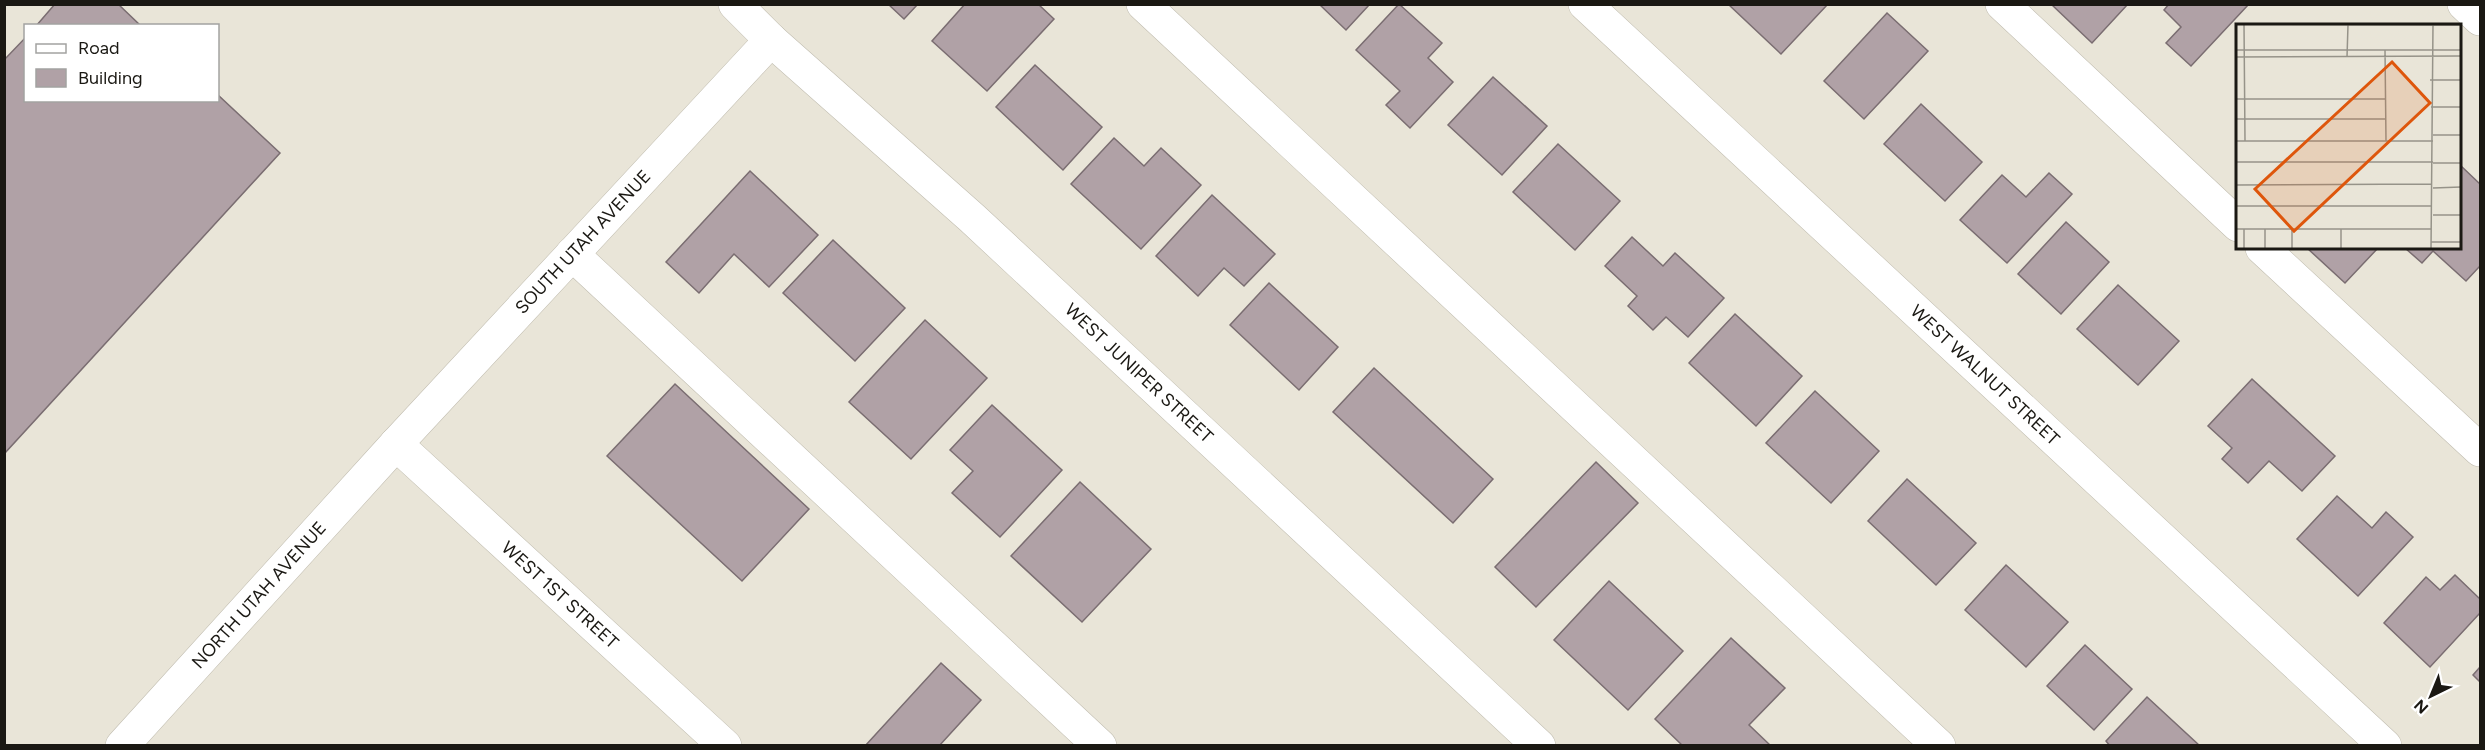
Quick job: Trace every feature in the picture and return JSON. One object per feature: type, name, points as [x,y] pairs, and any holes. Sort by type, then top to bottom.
[{"type":"street","name":"WEST JUNIPER STREET","points":[[735,4],[771,40],[972,218],[1539,746]]},
{"type":"street","points":[[1143,4],[1939,746]]},
{"type":"street","name":"WEST WALNUT STREET","points":[[1585,4],[2385,746]]},
{"type":"street","points":[[2002,4],[2236,223]]},
{"type":"street","points":[[2464,4],[2481,20]]},
{"type":"street","name":"SOUTH UTAH AVENUE","points":[[396,444],[771,40]]},
{"type":"street","points":[[2263,249],[2481,450]]},
{"type":"street","points":[[572,254],[1100,746]]},
{"type":"street","name":"NORTH UTAH AVENUE","points":[[122,746],[396,444]]},
{"type":"street","name":"WEST 1ST STREET","points":[[396,444],[725,746]]},
{"type":"building","points":[[55,4],[118,4],[139,24],[38,24]]},
{"type":"building","points":[[888,4],[918,4],[904,19]]},
{"type":"building","points":[[965,4],[1038,4],[1054,19],[987,91],[932,41]]},
{"type":"building","points":[[1319,4],[1370,4],[1346,30]]},
{"type":"building","points":[[1399,4],[1442,43],[1428,58],[1453,82],[1410,128],[1386,105],[1400,91],[1356,50]]},
{"type":"building","points":[[1728,4],[1828,4],[1781,54]]},
{"type":"building","points":[[2051,4],[2128,4],[2092,43]]},
{"type":"building","points":[[2169,4],[2249,4],[2191,66],[2166,43],[2181,27],[2164,10]]},
{"type":"building","points":[[1887,13],[1928,51],[1864,119],[1824,81]]},
{"type":"building","points":[[24,39],[24,102],[219,102],[219,96],[280,153],[4,454],[4,60]]},
{"type":"building","points":[[1035,65],[1102,127],[1063,170],[996,107]]},
{"type":"building","points":[[1493,77],[1547,126],[1502,175],[1448,125]]},
{"type":"building","points":[[1921,104],[1982,162],[1945,201],[1884,144]]},
{"type":"building","points":[[1114,138],[1144,166],[1161,148],[1201,185],[1141,249],[1071,184]]},
{"type":"building","points":[[1558,144],[1620,201],[1575,250],[1513,192]]},
{"type":"building","points":[[2461,166],[2480,184],[2480,266],[2466,281],[2433,251],[2422,263],[2406,249],[2461,249]]},
{"type":"building","points":[[750,171],[818,235],[769,287],[734,254],[699,293],[666,262]]},
{"type":"building","points":[[2049,173],[2072,194],[2007,263],[1960,220],[2002,175],[2026,197]]},
{"type":"building","points":[[1212,195],[1275,254],[1244,286],[1224,268],[1198,296],[1156,256]]},
{"type":"building","points":[[2066,222],[2109,262],[2061,314],[2018,274]]},
{"type":"building","points":[[1632,237],[1663,266],[1675,253],[1724,298],[1688,337],[1666,317],[1653,330],[1628,306],[1637,296],[1605,266]]},
{"type":"building","points":[[833,240],[905,308],[855,361],[783,293]]},
{"type":"building","points":[[2308,249],[2377,249],[2345,283]]},
{"type":"building","points":[[1269,283],[1338,347],[1299,390],[1230,325]]},
{"type":"building","points":[[2118,285],[2179,341],[2138,385],[2077,329]]},
{"type":"building","points":[[1735,314],[1802,376],[1756,426],[1689,363]]},
{"type":"building","points":[[925,320],[987,378],[911,459],[849,402]]},
{"type":"building","points":[[1374,368],[1493,479],[1453,523],[1333,412]]},
{"type":"building","points":[[2252,379],[2335,456],[2302,491],[2269,461],[2248,483],[2222,459],[2232,448],[2208,426]]},
{"type":"building","points":[[675,384],[809,509],[742,581],[607,456]]},
{"type":"building","points":[[1815,391],[1879,451],[1831,503],[1766,443]]},
{"type":"building","points":[[992,405],[1062,470],[1000,537],[952,493],[973,471],[950,450]]},
{"type":"building","points":[[1596,462],[1638,503],[1536,607],[1495,567]]},
{"type":"building","points":[[1907,479],[1976,543],[1936,585],[1868,521]]},
{"type":"building","points":[[1080,482],[1151,549],[1082,622],[1011,556]]},
{"type":"building","points":[[2337,496],[2372,528],[2386,512],[2413,537],[2358,596],[2297,539]]},
{"type":"building","points":[[2006,565],[2068,622],[2026,667],[1965,610]]},
{"type":"building","points":[[2455,575],[2480,599],[2480,613],[2430,667],[2384,623],[2426,577],[2440,590]]},
{"type":"building","points":[[1609,581],[1683,651],[1628,710],[1554,640]]},
{"type":"building","points":[[1731,638],[1785,688],[1749,725],[1771,746],[1683,746],[1655,719]]},
{"type":"building","points":[[2085,645],[2132,689],[2094,730],[2047,686]]},
{"type":"building","points":[[941,663],[981,700],[939,746],[865,746]]},
{"type":"building","points":[[2480,667],[2480,682],[2473,675]]},
{"type":"building","points":[[2147,697],[2200,746],[2110,746],[2106,741]]}]
